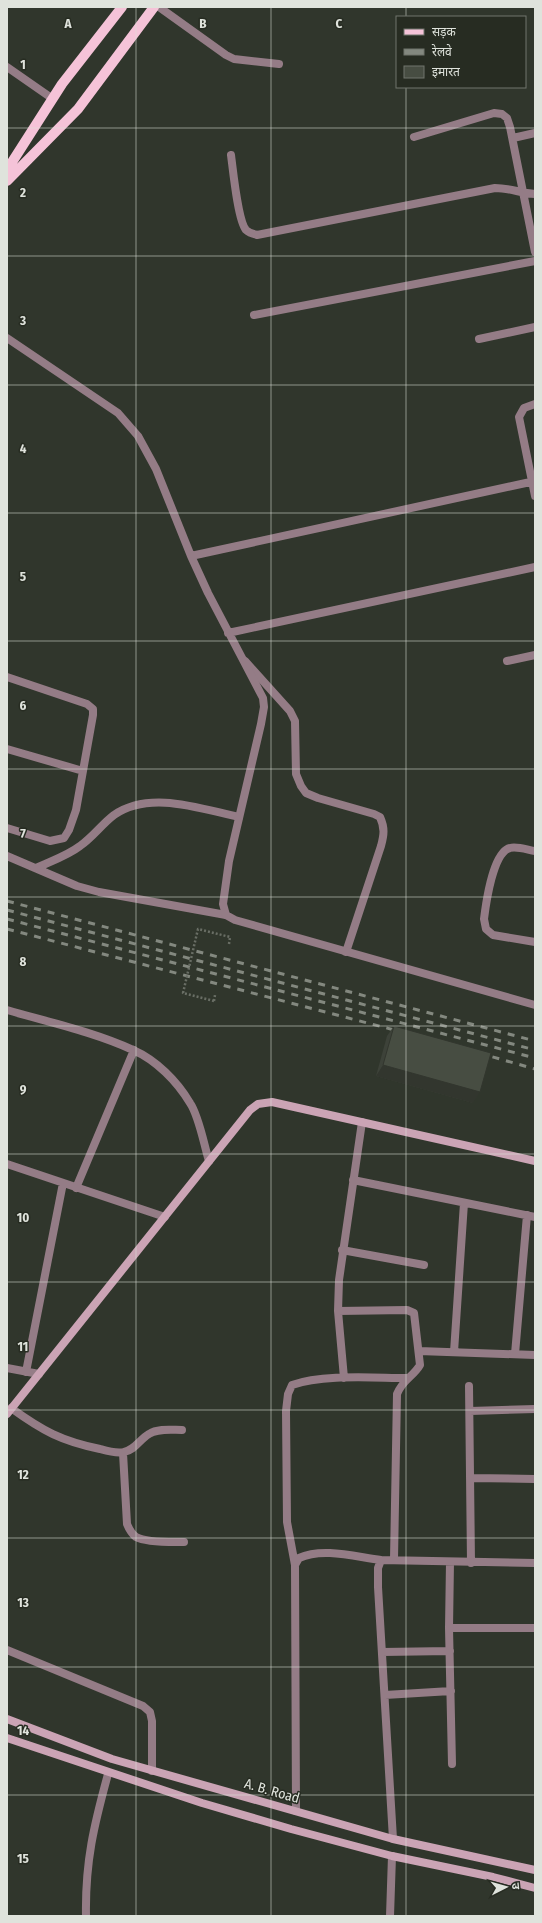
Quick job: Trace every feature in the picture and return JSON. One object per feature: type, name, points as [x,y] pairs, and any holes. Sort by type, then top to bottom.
[{"type":"main road","points":[[7,170],[52,99],[122,7]]},
{"type":"main road","points":[[7,181],[78,109],[154,7]]},
{"type":"main road","points":[[9,1411],[250,1110],[258,1104],[265,1102],[535,1161]]},
{"type":"main road","name":"A. B. Road","points":[[7,1719],[112,1759],[393,1839],[535,1870]]},
{"type":"main road","points":[[7,1738],[108,1774],[202,1803],[392,1856],[493,1877],[535,1888]]},
{"type":"street","points":[[159,7],[226,55],[234,59],[279,64]]},
{"type":"street","points":[[7,67],[52,99]]},
{"type":"street","points":[[414,137],[494,113],[502,114],[507,118],[513,138],[535,252]]},
{"type":"street","points":[[513,138],[535,133]]},
{"type":"street","points":[[231,155],[241,216],[245,229],[250,233],[258,235],[495,188],[509,188],[524,193],[535,194]]},
{"type":"street","points":[[254,315],[535,261]]},
{"type":"street","points":[[479,339],[535,328]]},
{"type":"street","points":[[7,338],[112,408],[128,423],[138,436],[156,469],[191,556],[228,633],[263,698],[264,707],[229,860],[223,894],[223,904],[226,915]]},
{"type":"street","points":[[535,404],[524,408],[519,417],[534,482],[535,496]]},
{"type":"street","points":[[191,556],[534,482]]},
{"type":"street","points":[[228,633],[535,567]]},
{"type":"street","points":[[507,661],[535,655]]},
{"type":"street","points":[[242,658],[290,710],[295,721],[296,774],[300,786],[306,793],[318,798],[374,814],[380,817],[384,826],[381,846],[346,952]]},
{"type":"street","points":[[7,677],[87,704],[93,709],[83,771],[72,823],[64,838],[50,841],[7,828]]},
{"type":"street","points":[[7,749],[83,771]]},
{"type":"street","points":[[36,868],[82,846],[114,815],[138,805],[158,802],[171,803],[239,817]]},
{"type":"street","points":[[535,851],[510,848],[502,852],[496,861],[484,919],[486,929],[493,935],[535,942]]},
{"type":"street","points":[[7,856],[77,886],[99,892],[226,915],[235,920],[535,1005]]},
{"type":"street","points":[[7,1010],[134,1050],[166,1073],[177,1084],[192,1105],[209,1161]]},
{"type":"street","points":[[76,1188],[134,1050]]},
{"type":"street","points":[[344,1378],[338,1311],[339,1280],[342,1250],[362,1122]]},
{"type":"street","points":[[7,1164],[165,1217]]},
{"type":"street","points":[[353,1180],[531,1216],[515,1354]]},
{"type":"street","points":[[26,1372],[64,1183]]},
{"type":"street","points":[[454,1352],[464,1203]]},
{"type":"street","points":[[342,1250],[424,1265]]},
{"type":"street","points":[[338,1311],[407,1310],[414,1313],[420,1365],[416,1372],[400,1385],[397,1394],[394,1559]]},
{"type":"street","points":[[419,1351],[535,1355]]},
{"type":"street","points":[[7,1368],[39,1374]]},
{"type":"street","points":[[296,1811],[295,1565],[287,1522],[286,1411],[288,1394],[292,1386],[303,1382],[344,1378],[408,1378]]},
{"type":"street","points":[[469,1386],[471,1563]]},
{"type":"street","points":[[470,1411],[535,1409]]},
{"type":"street","points":[[9,1411],[55,1436],[79,1445],[123,1452],[131,1450],[147,1434],[154,1431],[182,1430]]},
{"type":"street","points":[[123,1452],[127,1524],[130,1532],[136,1537],[149,1540],[184,1542]]},
{"type":"street","points":[[470,1478],[535,1479]]},
{"type":"street","points":[[295,1565],[299,1558],[307,1554],[333,1554],[381,1560],[394,1559],[471,1563],[535,1563]]},
{"type":"street","points":[[381,1560],[378,1568],[378,1587],[393,1839]]},
{"type":"street","points":[[450,1562],[449,1628],[452,1764]]},
{"type":"street","points":[[449,1628],[535,1628]]},
{"type":"street","points":[[7,1650],[143,1706],[150,1712],[152,1721],[152,1770]]},
{"type":"street","points":[[382,1652],[450,1651]]},
{"type":"street","points":[[385,1696],[451,1691]]},
{"type":"street","points":[[86,1916],[86,1869],[92,1832],[108,1774]]},
{"type":"street","points":[[390,1916],[392,1856]]},
{"type":"path","points":[[215,996],[214,1001],[183,993],[198,929],[230,937],[229,944]]},
{"type":"building","points":[[394,1026],[491,1053],[480,1092],[383,1065]]},
{"type":"railway","points":[[7,901],[535,1041]]},
{"type":"railway","points":[[7,910],[535,1050]]},
{"type":"railway","points":[[7,919],[535,1058]]},
{"type":"railway","points":[[7,929],[402,1032]]},
{"type":"railway","points":[[479,1053],[535,1069]]}]
